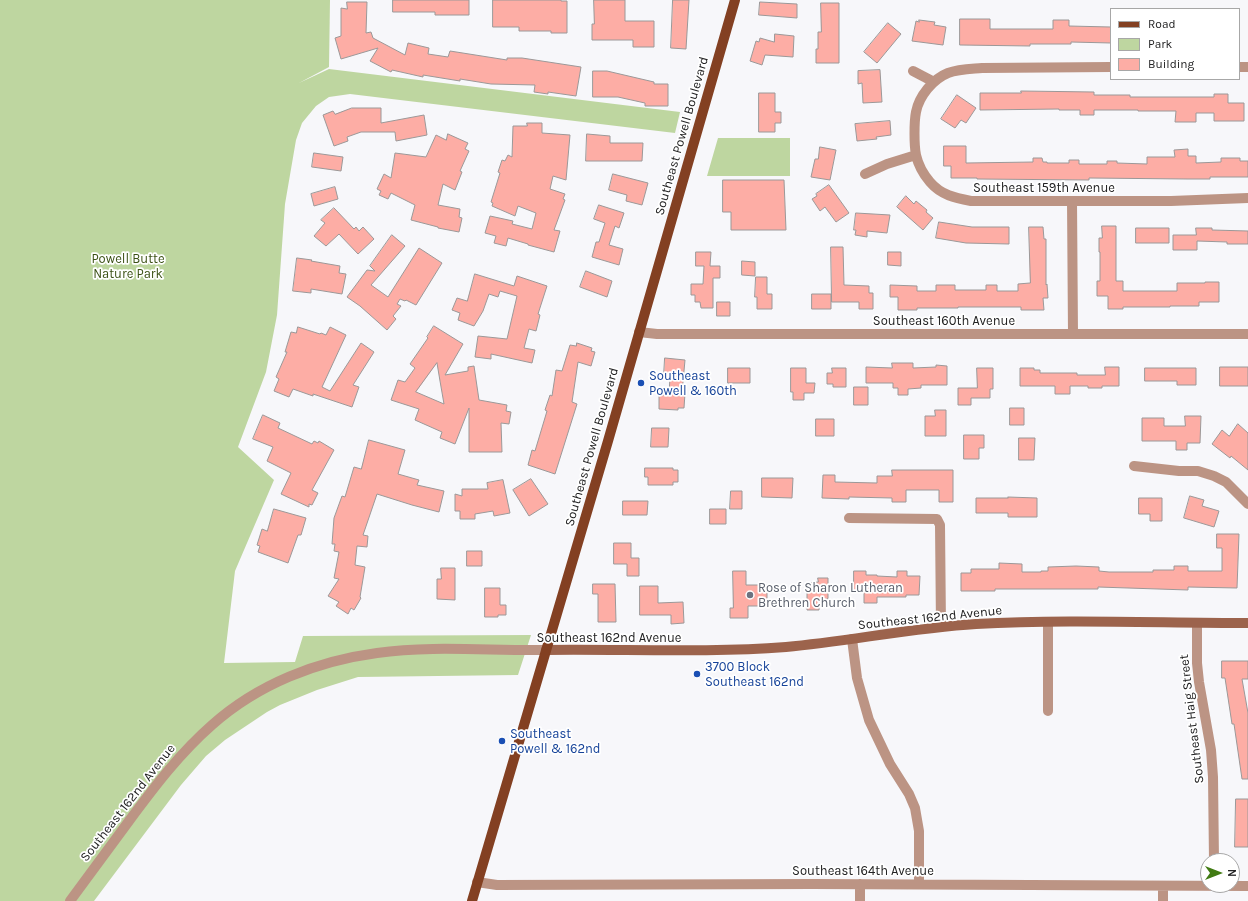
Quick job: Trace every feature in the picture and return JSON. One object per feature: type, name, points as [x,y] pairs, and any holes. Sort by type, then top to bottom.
[{"type":"main road","name":"Southeast Powell Boulevard","points":[[472,901],[735,0]]},
{"type":"main road","name":"Southeast 162nd Avenue","points":[[546,650],[735,650],[852,639],[975,624],[1048,622],[1248,622]]},
{"type":"street","points":[[913,71],[934,82],[948,73],[960,70],[982,68],[1110,67]]},
{"type":"street","name":"Southeast 159th Avenue","points":[[934,82],[921,98],[916,112],[914,130],[916,155],[925,175],[931,183],[942,193],[954,198],[977,202],[1170,201],[1248,198]]},
{"type":"street","points":[[866,174],[887,164],[916,155]]},
{"type":"street","points":[[1072,201],[1073,334]]},
{"type":"street","name":"Southeast 160th Avenue","points":[[639,332],[657,334],[1248,334]]},
{"type":"street","points":[[1134,466],[1179,471],[1198,471],[1204,473],[1226,482],[1248,504]]},
{"type":"street","points":[[849,518],[937,519],[940,525],[941,627]]},
{"type":"street","points":[[1048,622],[1048,711]]},
{"type":"street","name":"Southeast Haig Street","points":[[1197,622],[1198,675],[1211,750],[1213,776],[1214,853]]},
{"type":"street","points":[[852,639],[857,678],[869,720],[890,764],[909,794],[915,808],[919,831],[919,884]]},
{"type":"street","name":"Southeast 162nd Avenue","points":[[70,901],[178,757],[214,723],[266,688],[319,665],[378,653],[413,649],[546,650]]},
{"type":"street","name":"Southeast 164th Avenue","points":[[477,882],[497,885],[919,884],[1200,886]]},
{"type":"street","points":[[860,884],[860,901]]},
{"type":"street","points":[[1163,886],[1163,901]]},
{"type":"green space","name":"Powell Butte Nature Park","points":[[0,0],[330,0],[329,67],[299,83],[329,69],[680,112],[675,133],[350,94],[329,97],[316,106],[302,123],[296,140],[285,204],[277,315],[266,372],[238,447],[274,480],[235,571],[224,663],[295,662],[303,636],[531,635],[518,675],[358,677],[317,690],[267,712],[225,740],[206,756],[181,785],[94,901],[0,901]]},
{"type":"green space","points":[[718,138],[790,138],[790,176],[707,176]]},
{"type":"building","points":[[393,0],[469,0],[469,15],[435,15],[435,12],[393,12]]},
{"type":"building","points":[[493,0],[567,1],[567,33],[551,33],[551,31],[519,31],[519,27],[493,27]]},
{"type":"building","points":[[594,0],[625,0],[625,21],[654,21],[654,47],[633,47],[633,40],[592,40]]},
{"type":"building","points":[[673,0],[689,0],[686,49],[671,48]]},
{"type":"building","points":[[347,2],[367,2],[366,33],[371,32],[373,38],[405,55],[408,43],[429,48],[428,54],[448,57],[450,51],[507,60],[507,58],[522,58],[581,67],[576,96],[548,92],[548,94],[534,92],[535,85],[491,84],[423,75],[423,77],[392,70],[391,72],[370,61],[378,48],[341,59],[335,38],[341,36],[341,8],[347,9]]},
{"type":"building","points":[[760,2],[797,4],[797,18],[759,15]]},
{"type":"building","points":[[821,3],[839,3],[839,63],[816,63],[818,32],[821,32]]},
{"type":"building","points":[[960,19],[990,19],[990,29],[1053,29],[1053,20],[1069,20],[1069,26],[1110,27],[1110,43],[1071,42],[1071,44],[1030,44],[1030,46],[960,45]]},
{"type":"building","points":[[919,20],[935,22],[934,25],[946,27],[943,45],[912,41],[916,21],[919,22]]},
{"type":"building","points":[[888,23],[901,34],[877,63],[864,52]]},
{"type":"building","points":[[775,34],[794,36],[793,57],[765,55],[762,65],[750,61],[756,41],[759,42],[760,38],[774,42]]},
{"type":"building","points":[[880,70],[882,102],[863,103],[862,83],[858,84],[858,71]]},
{"type":"building","points":[[593,71],[607,71],[654,82],[654,84],[668,84],[668,106],[645,106],[645,103],[618,97],[593,97]]},
{"type":"building","points":[[1021,91],[1094,92],[1094,95],[1130,95],[1130,97],[1214,97],[1214,94],[1228,94],[1228,103],[1244,103],[1244,121],[1214,121],[1214,113],[1196,113],[1196,122],[1175,122],[1176,111],[1094,110],[1094,115],[1080,115],[1080,110],[980,110],[980,93],[1021,93]]},
{"type":"building","points":[[759,93],[775,93],[775,112],[781,112],[781,123],[775,123],[775,132],[759,132]]},
{"type":"building","points":[[957,95],[976,108],[966,123],[961,120],[955,128],[941,119]]},
{"type":"building","points":[[352,108],[381,108],[381,123],[424,115],[427,135],[396,141],[395,132],[361,132],[347,137],[348,141],[334,146],[323,115],[333,111],[335,114]]},
{"type":"building","points":[[890,121],[891,135],[876,137],[877,139],[857,141],[855,124]]},
{"type":"building","points":[[527,123],[542,123],[542,133],[570,135],[566,180],[553,176],[550,189],[565,194],[563,199],[565,200],[554,230],[560,231],[554,252],[508,238],[506,246],[494,243],[496,236],[485,233],[490,216],[513,221],[512,224],[532,229],[536,213],[518,206],[515,216],[492,206],[493,203],[491,202],[500,173],[498,172],[502,160],[505,161],[508,155],[512,157],[513,126],[527,126]]},
{"type":"building","points":[[448,134],[468,143],[465,149],[469,151],[460,171],[462,172],[455,190],[443,184],[438,205],[460,209],[459,217],[462,218],[459,232],[438,228],[411,220],[415,205],[391,193],[388,199],[379,195],[381,191],[377,189],[384,174],[391,178],[395,153],[426,157],[436,135],[446,140]]},
{"type":"building","points":[[587,134],[610,136],[610,143],[643,143],[642,161],[586,161]]},
{"type":"building","points":[[944,146],[966,146],[966,163],[1033,162],[1033,158],[1042,158],[1043,162],[1047,163],[1069,163],[1069,160],[1079,160],[1079,164],[1107,164],[1107,161],[1117,161],[1117,163],[1147,164],[1147,157],[1175,157],[1174,150],[1188,149],[1188,156],[1196,156],[1196,163],[1221,162],[1221,158],[1240,158],[1240,161],[1248,161],[1248,177],[1210,177],[1210,179],[1089,178],[1089,180],[951,178],[951,166],[944,166]]},
{"type":"building","points":[[820,147],[836,150],[830,180],[811,177],[815,159],[818,159]]},
{"type":"building","points":[[314,153],[343,157],[341,171],[312,167]]},
{"type":"building","points":[[613,174],[648,183],[642,205],[626,201],[627,195],[609,190]]},
{"type":"building","points":[[723,180],[784,180],[786,230],[731,230],[731,212],[723,212]]},
{"type":"building","points":[[829,185],[849,213],[836,222],[825,207],[820,211],[812,199],[817,196],[816,194]]},
{"type":"building","points":[[335,187],[338,199],[314,206],[311,194]]},
{"type":"building","points":[[906,196],[914,204],[916,201],[927,210],[926,212],[933,218],[923,230],[897,207]]},
{"type":"building","points":[[599,205],[624,213],[619,228],[615,226],[609,245],[623,249],[619,265],[592,257],[596,242],[599,242],[605,223],[594,219]]},
{"type":"building","points":[[334,208],[354,229],[356,227],[359,231],[363,227],[374,239],[358,254],[339,234],[326,246],[314,236],[325,223],[321,220]]},
{"type":"building","points":[[856,213],[890,215],[887,233],[867,231],[867,237],[855,235],[856,230],[854,230]]},
{"type":"building","points":[[939,222],[972,227],[1009,227],[1009,244],[966,243],[936,238]]},
{"type":"building","points":[[1102,226],[1116,226],[1116,281],[1123,281],[1123,291],[1177,291],[1177,283],[1219,282],[1219,302],[1199,302],[1199,306],[1123,307],[1123,309],[1108,309],[1108,296],[1097,296],[1097,281],[1100,281],[1099,238],[1102,238]]},
{"type":"building","points":[[1029,227],[1043,227],[1044,239],[1046,239],[1046,285],[1047,284],[1048,298],[1043,298],[1044,310],[1021,310],[1021,307],[958,307],[898,310],[898,297],[890,297],[890,285],[917,286],[917,291],[936,291],[936,285],[955,285],[955,290],[986,290],[986,285],[997,285],[997,291],[1018,291],[1018,284],[1030,283]]},
{"type":"building","points":[[1136,228],[1169,228],[1169,243],[1136,243]]},
{"type":"building","points":[[1196,228],[1248,231],[1248,244],[1227,244],[1227,242],[1197,241],[1197,250],[1173,250],[1173,235],[1196,235]]},
{"type":"building","points":[[392,235],[405,246],[371,285],[388,297],[419,248],[442,263],[416,305],[400,299],[397,304],[401,306],[393,316],[396,319],[387,330],[360,306],[347,297],[367,270],[375,271],[370,266]]},
{"type":"building","points":[[831,247],[843,247],[844,285],[869,286],[869,293],[873,293],[873,309],[859,309],[859,302],[832,302]]},
{"type":"building","points":[[696,252],[711,252],[710,266],[720,266],[720,278],[713,278],[713,308],[701,308],[700,302],[695,302],[695,295],[691,295],[691,284],[703,284],[704,266],[696,266]]},
{"type":"building","points":[[888,252],[901,252],[901,266],[888,265]]},
{"type":"building","points":[[297,258],[340,266],[339,273],[346,274],[342,294],[311,289],[311,293],[293,291]]},
{"type":"building","points":[[742,261],[755,262],[755,276],[742,275]]},
{"type":"building","points":[[586,271],[612,281],[607,297],[580,287]]},
{"type":"building","points":[[475,274],[514,286],[517,276],[547,286],[538,314],[540,315],[536,331],[529,329],[524,348],[535,350],[532,363],[491,354],[491,359],[475,357],[478,336],[507,339],[517,296],[500,291],[498,297],[489,294],[483,311],[474,326],[458,320],[460,313],[452,310],[457,298],[467,301]]},
{"type":"building","points":[[756,277],[767,277],[767,294],[772,294],[772,309],[757,309],[757,297],[755,297]]},
{"type":"building","points":[[812,294],[831,294],[831,309],[812,309]]},
{"type":"building","points":[[717,302],[730,302],[730,316],[717,316]]},
{"type":"building","points":[[434,326],[463,344],[445,375],[468,371],[468,367],[474,366],[479,400],[507,405],[506,411],[511,412],[509,424],[501,423],[502,452],[469,452],[469,408],[455,444],[440,438],[442,432],[415,420],[419,409],[391,400],[398,380],[405,382],[415,368],[410,364],[428,338],[427,337]],"holes":[[[437,363],[444,404],[416,392]]]},
{"type":"building","points":[[298,327],[326,335],[330,327],[346,335],[322,387],[330,391],[361,343],[374,352],[353,385],[359,387],[352,407],[293,389],[289,397],[274,391],[279,379],[276,377],[287,352],[285,352],[291,332],[296,333]]},
{"type":"building","points":[[577,343],[592,348],[591,351],[595,352],[591,366],[578,362],[572,402],[577,404],[555,474],[528,465],[532,450],[535,451],[547,411],[545,410],[550,395],[552,396],[556,370],[562,371],[570,345],[576,346]]},
{"type":"building","points":[[665,358],[685,360],[682,393],[685,393],[684,408],[678,408],[678,410],[659,409],[659,395],[669,395],[670,376],[664,375]]},
{"type":"building","points":[[892,363],[913,363],[913,368],[936,367],[936,365],[947,366],[947,385],[921,385],[921,388],[908,389],[908,395],[898,395],[898,388],[893,388],[893,383],[866,383],[866,367],[892,368]]},
{"type":"building","points":[[1105,367],[1119,367],[1119,386],[1088,388],[1088,386],[1070,386],[1070,394],[1055,394],[1055,386],[1020,386],[1020,368],[1034,368],[1034,370],[1040,370],[1040,373],[1105,375]]},
{"type":"building","points":[[1220,367],[1248,367],[1248,386],[1220,386]]},
{"type":"building","points":[[728,368],[750,368],[750,383],[728,383]]},
{"type":"building","points":[[791,368],[806,368],[806,383],[815,383],[814,393],[804,393],[804,400],[793,400],[793,392],[791,392]]},
{"type":"building","points":[[832,368],[846,368],[846,387],[833,387],[833,384],[827,384],[827,373],[832,373]]},
{"type":"building","points":[[977,368],[993,368],[993,389],[990,389],[990,398],[971,398],[971,405],[958,405],[958,388],[977,388]]},
{"type":"building","points":[[1145,368],[1196,368],[1196,385],[1177,385],[1177,381],[1145,381]]},
{"type":"building","points":[[854,387],[868,387],[868,405],[854,405]]},
{"type":"building","points":[[1010,408],[1024,408],[1024,425],[1010,425]]},
{"type":"building","points":[[935,410],[946,410],[946,436],[925,436],[925,416],[935,416]]},
{"type":"building","points":[[263,415],[280,423],[278,428],[312,444],[314,441],[318,443],[319,441],[334,450],[312,490],[318,493],[312,505],[309,504],[309,507],[281,494],[291,473],[267,461],[273,447],[253,439]]},
{"type":"building","points":[[1185,416],[1201,416],[1200,443],[1187,443],[1187,450],[1176,450],[1176,441],[1142,441],[1142,418],[1164,418],[1164,426],[1185,426]]},
{"type":"building","points":[[816,419],[834,419],[834,436],[816,436]]},
{"type":"building","points":[[1238,424],[1248,433],[1248,470],[1231,456],[1230,458],[1212,444],[1222,430],[1229,436]]},
{"type":"building","points":[[652,428],[669,428],[668,447],[651,447]]},
{"type":"building","points":[[964,435],[984,435],[984,448],[979,448],[979,459],[964,459]]},
{"type":"building","points":[[1019,438],[1035,438],[1034,460],[1019,460]]},
{"type":"building","points":[[369,440],[405,450],[398,474],[419,480],[417,485],[444,491],[439,512],[377,494],[363,535],[368,536],[367,547],[357,546],[355,565],[365,567],[361,598],[354,610],[351,608],[348,614],[336,606],[339,602],[328,596],[339,579],[334,578],[339,552],[334,551],[335,544],[332,544],[334,518],[342,496],[345,497],[354,467],[361,469]]},
{"type":"building","points":[[645,468],[673,468],[673,470],[678,470],[678,482],[673,482],[673,485],[648,485],[648,477],[645,477]]},
{"type":"building","points":[[892,470],[953,470],[953,502],[939,502],[939,490],[906,490],[906,502],[892,502],[892,498],[822,498],[823,475],[835,475],[835,482],[877,483],[877,476],[892,476]]},
{"type":"building","points":[[762,478],[793,478],[792,498],[762,497]]},
{"type":"building","points":[[531,479],[548,504],[529,516],[513,490]]},
{"type":"building","points":[[503,480],[510,513],[494,516],[493,511],[475,514],[475,519],[460,519],[460,511],[455,511],[455,494],[462,496],[462,489],[488,489],[487,483]]},
{"type":"building","points":[[731,491],[742,491],[742,509],[730,509]]},
{"type":"building","points":[[1190,496],[1204,500],[1202,506],[1219,511],[1214,527],[1184,518]]},
{"type":"building","points":[[976,498],[1037,498],[1037,517],[1008,517],[1008,513],[976,513]]},
{"type":"building","points":[[1139,498],[1162,498],[1162,521],[1150,521],[1150,514],[1139,514]]},
{"type":"building","points":[[623,501],[648,501],[647,515],[623,515]]},
{"type":"building","points":[[274,509],[306,518],[301,535],[298,535],[288,563],[258,552],[260,546],[257,545],[262,529],[267,531]]},
{"type":"building","points":[[710,509],[726,509],[726,524],[710,524]]},
{"type":"building","points":[[1217,534],[1239,534],[1237,588],[1188,587],[1188,590],[1098,587],[1098,589],[995,589],[995,591],[961,591],[961,573],[971,573],[971,569],[999,569],[999,563],[1022,564],[1022,572],[1048,571],[1048,567],[1076,566],[1099,567],[1099,571],[1109,572],[1153,572],[1153,570],[1174,570],[1174,566],[1188,566],[1188,571],[1222,571],[1222,548],[1217,548]]},
{"type":"building","points":[[614,543],[631,543],[631,558],[639,558],[639,576],[627,576],[627,564],[614,564]]},
{"type":"building","points":[[467,551],[482,551],[482,566],[467,566]]},
{"type":"building","points":[[441,568],[455,568],[455,600],[437,599],[437,579],[441,579]]},
{"type":"building","name":"Rose of Sharon Lutheran Brethren Church","points":[[733,571],[746,571],[746,585],[767,585],[767,606],[748,606],[748,618],[730,618],[730,608],[733,608]]},
{"type":"building","points":[[854,571],[866,571],[866,575],[897,577],[897,571],[907,571],[907,576],[920,576],[919,595],[906,595],[906,597],[877,597],[877,603],[864,603],[864,591],[854,591]]},
{"type":"building","points":[[818,578],[828,578],[828,599],[819,599],[819,610],[807,610],[807,583],[818,582]]},
{"type":"building","points":[[593,584],[615,584],[616,622],[598,622],[598,594],[593,594]]},
{"type":"building","points":[[640,586],[658,586],[658,603],[683,602],[684,623],[671,624],[671,615],[640,615]]},
{"type":"building","points":[[485,588],[500,588],[500,605],[506,605],[506,615],[498,615],[498,617],[485,617]]},
{"type":"building","points":[[1222,661],[1248,661],[1248,679],[1242,679],[1248,713],[1248,779],[1242,779],[1234,724],[1232,724],[1225,678],[1222,678]]},
{"type":"building","points":[[1236,799],[1248,799],[1248,847],[1235,847]]},
{"type":"place","name":"Southeast Powell & 160th","points":[[641,383]]},
{"type":"place","name":"Rose of Sharon Lutheran Brethren Church","points":[[750,595]]},
{"type":"place","name":"3700 Block Southeast 162nd","points":[[697,674]]},
{"type":"place","name":"Southeast Powell & 162nd","points":[[502,741]]}]
